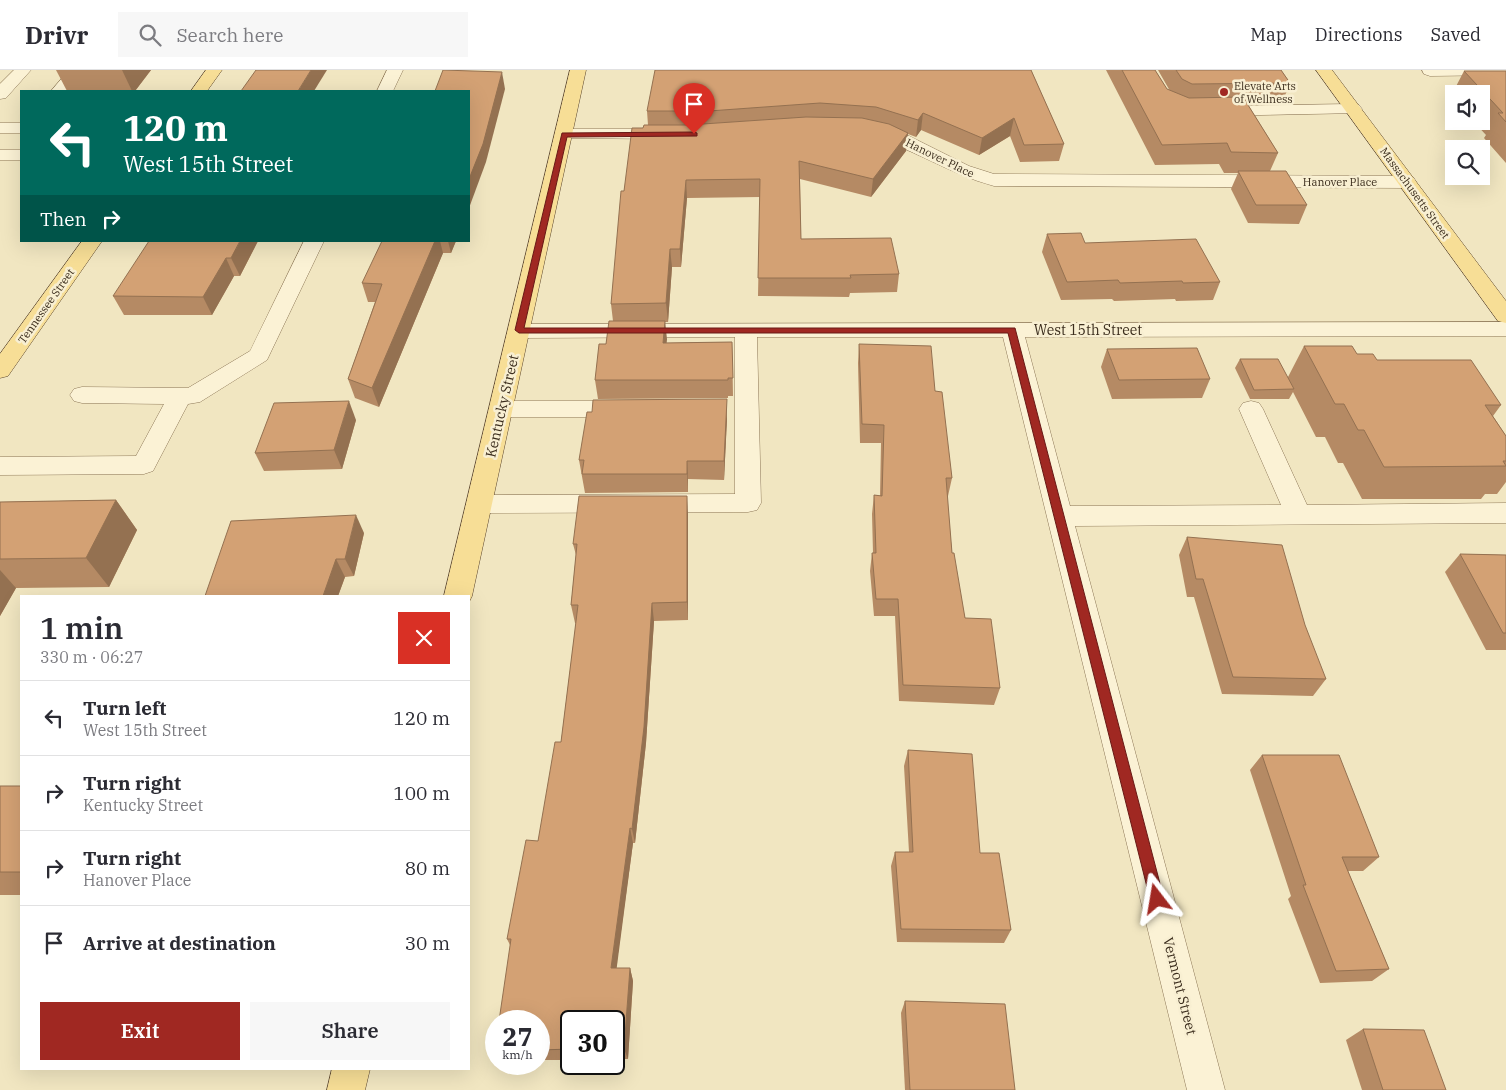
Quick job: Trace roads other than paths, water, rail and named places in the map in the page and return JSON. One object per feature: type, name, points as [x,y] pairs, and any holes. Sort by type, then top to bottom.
[{"type":"main road","points":[[200,90],[214,70]]},
{"type":"main road","name":"Kentucky Street","points":[[458,595],[578,70]]},
{"type":"main road","name":"Massachusetts Street","points":[[1324,70],[1505,318]]},
{"type":"main road","name":"Tennessee Street","points":[[0,371],[91,242]]},
{"type":"main road","points":[[346,1090],[351,1070]]},
{"type":"street","points":[[0,94],[23,70]]},
{"type":"street","points":[[60,90],[78,70]]},
{"type":"street","points":[[385,90],[395,70]]},
{"type":"street","points":[[1430,70],[1506,70]]},
{"type":"street","points":[[1199,111],[1353,109]]},
{"type":"street","points":[[0,128],[20,128]]},
{"type":"street","name":"Hanover Place","points":[[857,129],[897,137],[964,172],[994,180],[1407,182]]},
{"type":"street","points":[[564,134],[682,134]]},
{"type":"street","points":[[0,155],[20,155]]},
{"type":"street","points":[[82,395],[192,396],[234,372],[259,355],[314,242]]},
{"type":"street","name":"West 15th Street","points":[[519,330],[1012,330],[1505,318]]},
{"type":"street","points":[[479,504],[748,503],[737,408],[746,330]]},
{"type":"street","name":"Vermont Street","points":[[1012,330],[1206,1090]]},
{"type":"street","points":[[0,466],[144,465],[180,396]]},
{"type":"street","points":[[501,409],[647,409]]},
{"type":"street","points":[[1251,409],[1298,514]]},
{"type":"street","points":[[1059,516],[1506,513]]},
{"type":"place","name":"Elevate Arts of Wellness","points":[[1224,92]]}]
